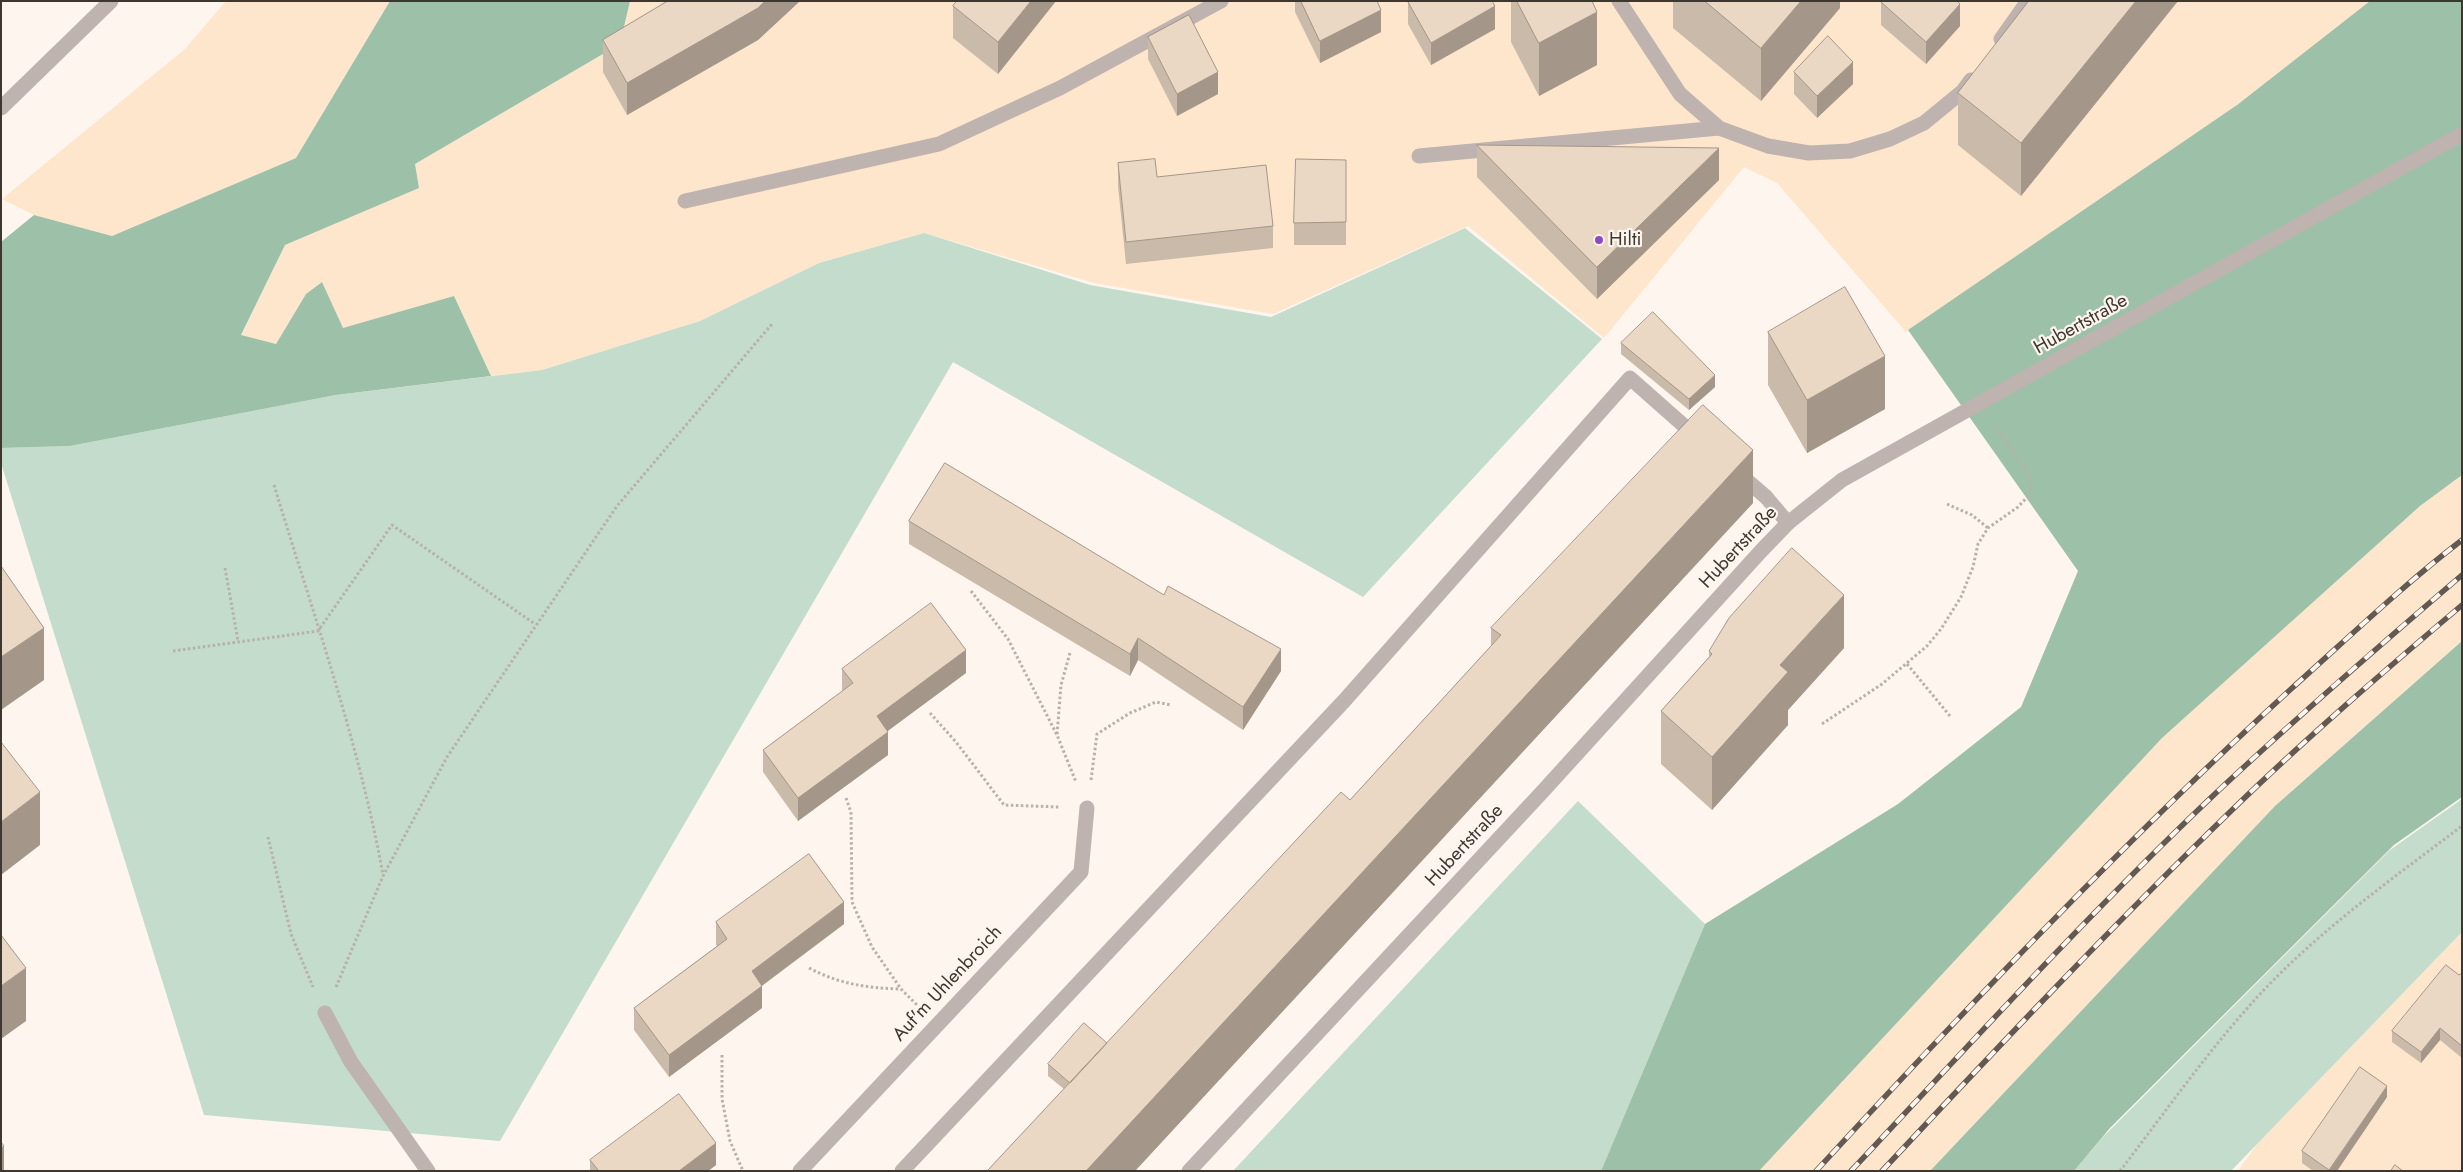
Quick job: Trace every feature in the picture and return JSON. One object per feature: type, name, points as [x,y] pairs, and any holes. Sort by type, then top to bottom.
[{"type":"street","points":[[1,108],[111,1]]},
{"type":"street","points":[[685,201],[939,144],[1060,88],[1221,1]]},
{"type":"street","points":[[1619,1],[1680,94],[1719,128],[1768,146],[1810,153],[1850,150],[1890,139],[1924,123],[1963,91],[1979,69]]},
{"type":"street","points":[[1990,54],[2028,1]]},
{"type":"street","points":[[1419,156],[1719,128]]},
{"type":"street","name":"Hubertstraße","points":[[1189,1171],[1544,790],[1788,523],[1842,480],[2462,134]]},
{"type":"street","points":[[902,1171],[1344,701],[1630,378],[1709,447]]},
{"type":"street","points":[[1723,460],[1766,497],[1788,523]]},
{"type":"street","name":"Auf'm Uhlenbroich","points":[[800,1171],[1081,872],[1087,808]]},
{"type":"street","points":[[324,1013],[351,1062],[428,1171]]},
{"type":"path","points":[[324,1013],[383,876],[448,757],[616,506],[772,324]]},
{"type":"path","points":[[1822,724],[1882,684],[1907,664],[1941,629],[1961,597],[1973,567],[1978,544],[1988,528],[2018,507],[2031,493],[2031,478],[2006,439],[1979,405]]},
{"type":"path","points":[[274,485],[354,744],[374,826],[383,876]]},
{"type":"path","points":[[1946,504],[1972,515],[1988,528]]},
{"type":"path","points":[[173,651],[238,640],[318,631],[392,525],[536,624]]},
{"type":"path","points":[[225,568],[238,640]]},
{"type":"path","points":[[971,591],[1008,639],[1057,735],[1087,808]]},
{"type":"path","points":[[1057,735],[1061,685],[1070,653]]},
{"type":"path","points":[[1907,664],[1950,716]]},
{"type":"path","points":[[1087,808],[1096,734],[1130,713],[1156,702],[1171,705]]},
{"type":"path","points":[[930,713],[956,742],[1004,805],[1087,808]]},
{"type":"path","points":[[846,798],[851,812],[852,902],[872,947],[901,989],[938,1024]]},
{"type":"path","points":[[2120,1171],[2233,1025],[2285,969],[2352,911],[2462,826]]},
{"type":"path","points":[[268,837],[291,934],[324,1013]]},
{"type":"path","points":[[809,968],[828,979],[865,988],[901,989]]},
{"type":"path","points":[[722,1055],[722,1099],[730,1141],[743,1171]]},
{"type":"shaded area","points":[[226,1],[390,1],[296,158],[112,236],[34,215],[2,199],[185,49]]},
{"type":"shaded area","points":[[630,1],[2370,1],[2233,108],[1906,332],[1777,183],[1744,167],[1604,338],[1468,226],[1273,314],[1094,283],[924,233],[819,263],[700,321],[542,370],[491,376],[454,296],[343,329],[322,282],[306,294],[276,344],[241,336],[285,245],[419,188],[415,164],[620,44]]},
{"type":"shaded area","points":[[2462,475],[2462,641],[2275,806],[1930,1171],[1759,1171],[2162,738],[2420,506]]},
{"type":"shaded area","points":[[2462,932],[2462,1171],[2238,1171],[2257,1144]]},
{"type":"green space","points":[[390,1],[630,1],[620,44],[415,164],[419,188],[285,245],[241,335],[276,344],[306,294],[322,282],[343,328],[454,296],[491,376],[336,395],[70,446],[1,448],[1,242],[34,215],[112,236],[296,158]]},
{"type":"green space","points":[[2370,1],[2462,1],[2462,475],[2420,506],[2162,738],[1759,1171],[1601,1171],[1705,924],[1898,804],[2021,707],[2078,571],[1908,330],[2237,105]]},
{"type":"green space","points":[[1465,228],[1602,339],[1363,597],[953,362],[500,1141],[204,1115],[1,463],[1,448],[70,446],[336,395],[542,370],[700,321],[819,263],[924,233],[1090,285],[1271,317]]},
{"type":"green space","points":[[2462,641],[2462,797],[2394,845],[2110,1128],[2074,1171],[1930,1171],[2275,806]]},
{"type":"green space","points":[[2462,799],[2462,932],[2231,1171],[2074,1171],[2102,1138],[2390,850]]},
{"type":"green space","points":[[1578,801],[1705,924],[1601,1171],[1233,1171]]},
{"type":"building","points":[[668,1],[765,1],[758,8],[627,83],[603,40]]},
{"type":"building","points":[[957,1],[1031,1],[998,42],[953,6]]},
{"type":"building","points":[[1301,1],[1377,1],[1381,10],[1320,41]]},
{"type":"building","points":[[1409,1],[1492,1],[1495,6],[1431,43]]},
{"type":"building","points":[[1517,1],[1592,1],[1597,12],[1539,43]]},
{"type":"building","points":[[1705,1],[1801,1],[1761,48]]},
{"type":"building","points":[[1882,1],[1957,1],[1960,4],[1926,42]]},
{"type":"building","points":[[2029,1],[2136,1],[2021,143],[1958,93]]},
{"type":"building","points":[[1189,15],[1218,72],[1177,94],[1148,37]]},
{"type":"building","points":[[1828,36],[1853,62],[1817,96],[1794,72]]},
{"type":"building","points":[[1477,145],[1719,148],[1597,267]]},
{"type":"building","points":[[1155,159],[1157,177],[1266,165],[1273,226],[1126,242],[1118,163]]},
{"type":"building","points":[[1296,159],[1346,160],[1346,222],[1294,223]]},
{"type":"building","points":[[1845,287],[1885,356],[1807,400],[1768,332]]},
{"type":"building","points":[[1653,312],[1715,375],[1689,399],[1621,343]]},
{"type":"building","points":[[1703,405],[1753,450],[1086,1171],[987,1171],[1341,792],[1350,800],[1501,635],[1491,628]]},
{"type":"building","points":[[945,463],[1164,595],[1168,586],[1281,649],[1243,707],[1138,638],[1130,654],[909,521]]},
{"type":"building","points":[[1792,548],[1844,595],[1780,665],[1788,672],[1712,757],[1661,711],[1712,654],[1709,651],[1729,618]]},
{"type":"building","points":[[1,566],[44,628],[1,657]]},
{"type":"building","points":[[931,603],[966,650],[877,716],[888,732],[798,798],[763,750],[853,683],[842,669]]},
{"type":"building","points":[[1,742],[40,792],[1,822]]},
{"type":"building","points":[[809,854],[844,902],[752,971],[762,986],[669,1055],[634,1008],[727,939],[716,922]]},
{"type":"building","points":[[1,935],[26,968],[1,986]]},
{"type":"building","points":[[2446,965],[2459,975],[2462,973],[2462,1046],[2440,1028],[2421,1052],[2392,1031]]},
{"type":"building","points":[[1084,1023],[1107,1043],[1070,1083],[1048,1064]]},
{"type":"building","points":[[2360,1067],[2387,1086],[2329,1170],[2302,1151]]},
{"type":"building","points":[[679,1094],[716,1143],[679,1171],[599,1171],[590,1160]]},
{"type":"building","points":[[2395,1165],[2403,1171],[2391,1171]]},
{"type":"railway","points":[[1816,1171],[1989,986],[2168,806],[2291,689],[2418,576],[2462,540]]},
{"type":"railway","points":[[1851,1171],[2032,978],[2170,837],[2278,736],[2462,575]]},
{"type":"railway","points":[[1882,1171],[2098,944],[2231,811],[2316,732],[2462,605]]},
{"type":"place","name":"Hilti","points":[[1599,240]]}]
